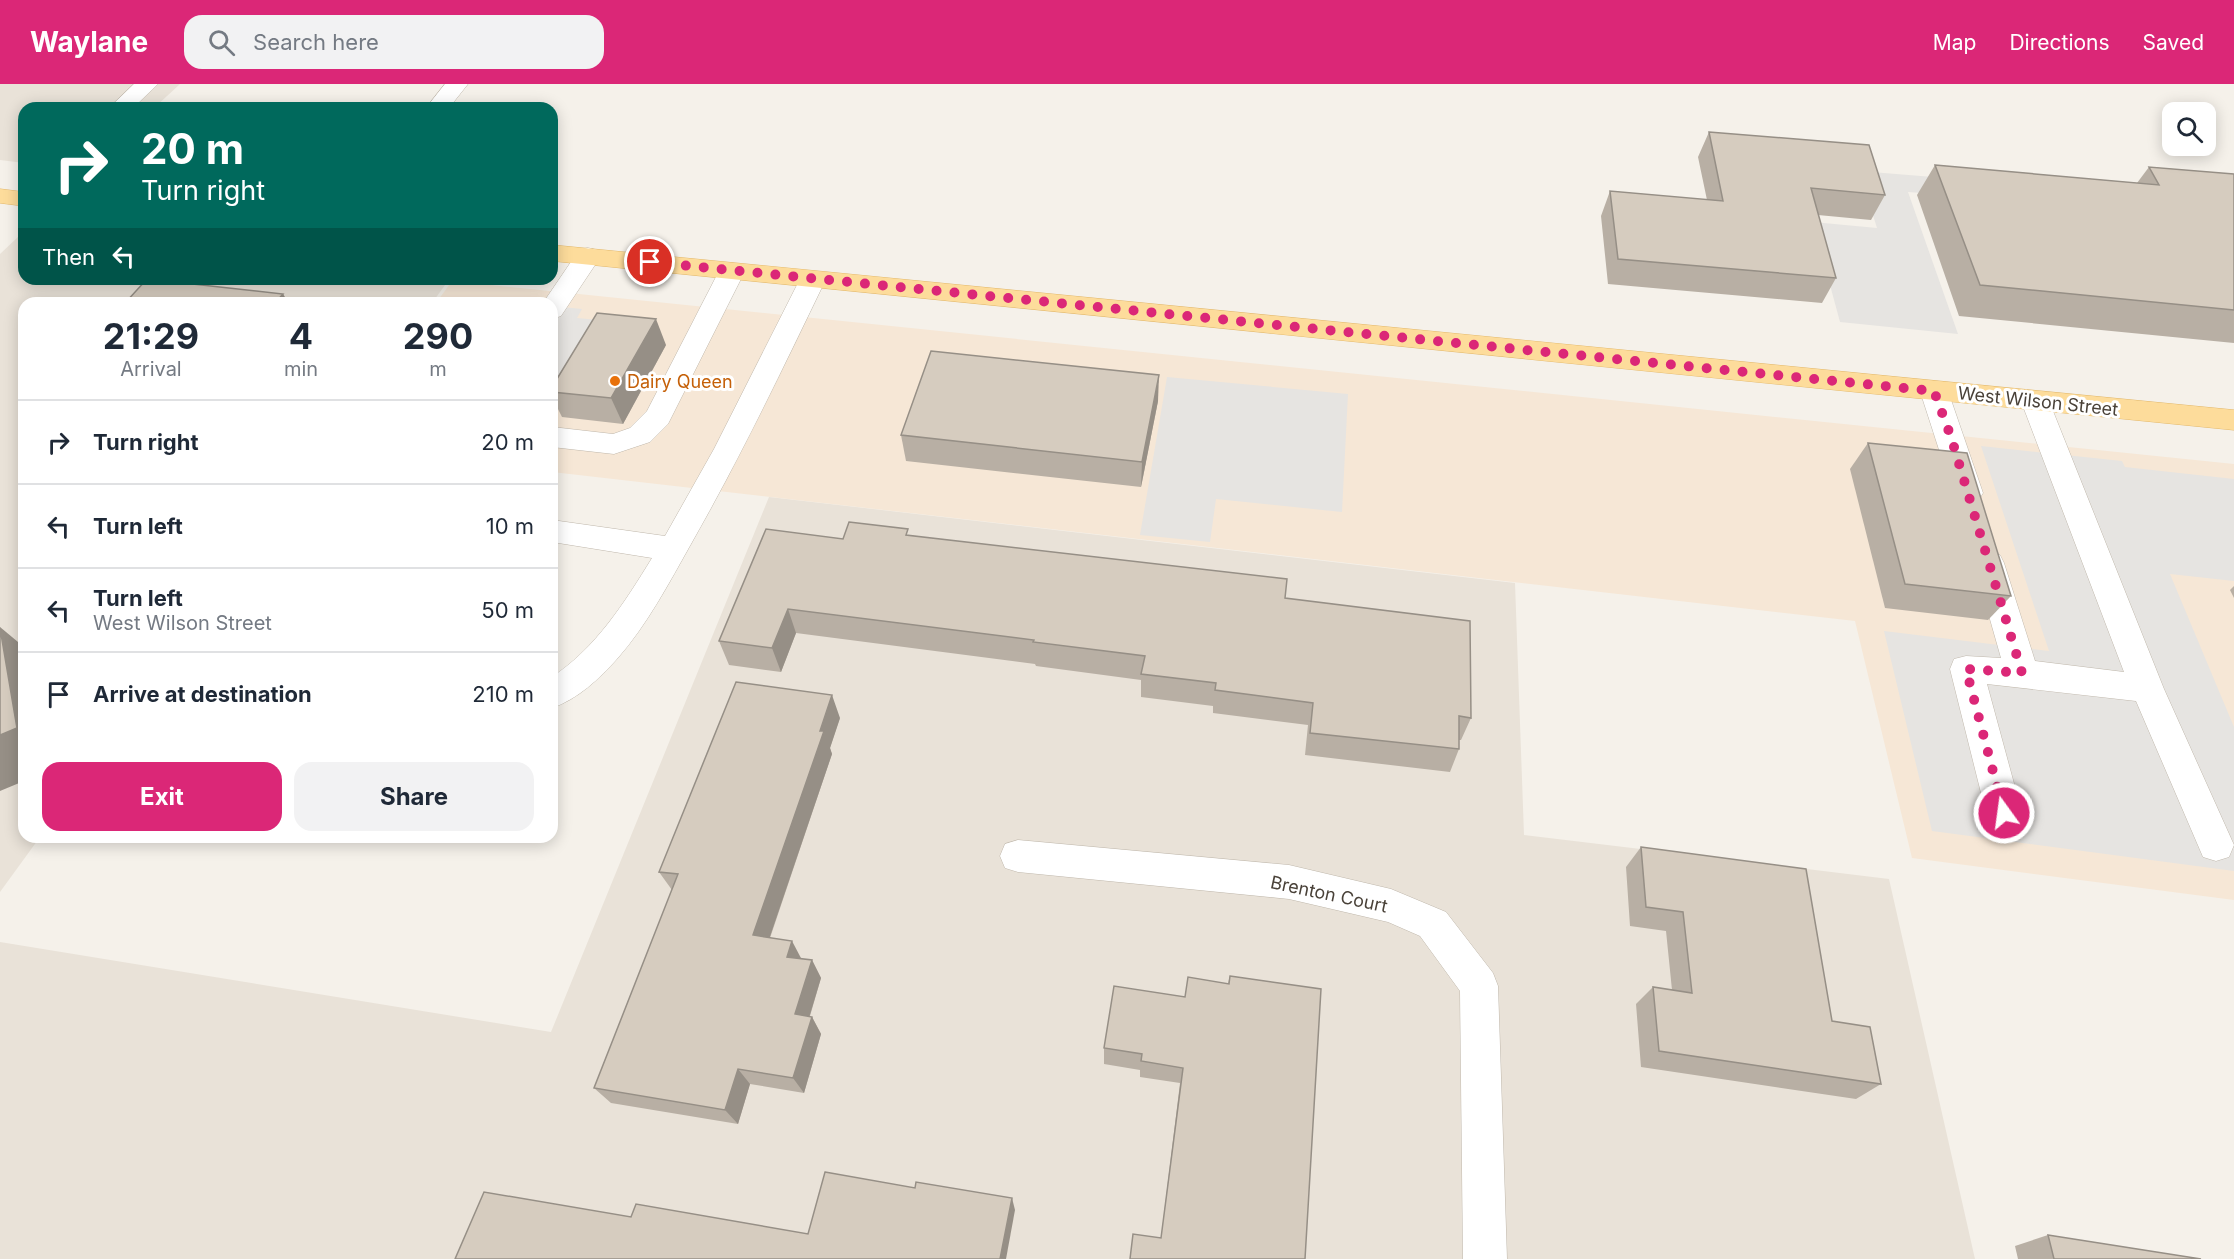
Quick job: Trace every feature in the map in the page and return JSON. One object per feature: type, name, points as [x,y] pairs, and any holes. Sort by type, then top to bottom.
[{"type":"main road","name":"West Wilson Street","points":[[558,254],[2234,420]]},
{"type":"street","points":[[127,102],[147,84]]},
{"type":"street","points":[[442,102],[457,84]]},
{"type":"street","points":[[558,301],[588,256]]},
{"type":"street","points":[[558,438],[614,444],[640,435],[658,417],[732,271]]},
{"type":"street","points":[[558,689],[599,658],[636,610],[710,486],[813,279]]},
{"type":"street","points":[[1934,391],[1951,437],[2022,673]]},
{"type":"street","points":[[2035,400],[2147,689],[2216,845]]},
{"type":"street","points":[[558,532],[673,549]]},
{"type":"street","points":[[2004,813],[1966,669],[2022,673],[2147,689]]},
{"type":"street","name":"Brenton Court","points":[[1018,856],[1289,882],[1391,906],[1432,924],[1479,986],[1485,1259]]},
{"type":"shaded area","points":[[0,84],[180,84],[160,102],[18,102],[18,162],[0,160]]},
{"type":"shaded area","points":[[1859,171],[1958,179],[1964,196],[1908,192],[1958,334],[1840,322],[1813,222],[1877,228]]},
{"type":"shaded area","points":[[18,237],[18,285],[445,285],[436,297],[18,297],[18,843],[36,843],[0,892],[0,254]]},
{"type":"shaded area","points":[[449,285],[491,285],[2234,464],[2234,900],[1912,858],[1855,621],[558,473],[558,297],[440,297]]},
{"type":"shaded area","points":[[558,307],[582,309],[577,318],[609,321],[558,406]]},
{"type":"shaded area","points":[[1167,377],[1348,394],[1342,512],[1216,499],[1210,542],[1140,535]]},
{"type":"shaded area","points":[[1981,446],[2122,461],[2125,467],[2234,479],[2234,581],[2170,574],[2234,727],[2234,871],[1932,831],[1884,631],[2049,651]]},
{"type":"shaded area","points":[[769,497],[1515,583],[1524,835],[1889,879],[1975,1259],[0,1259],[0,942],[551,1032]]},
{"type":"building","points":[[1709,132],[1869,145],[1885,195],[1811,188],[1836,278],[1618,259],[1610,191],[1723,201]]},
{"type":"building","points":[[1935,165],[2159,185],[2149,167],[2234,174],[2234,310],[1980,285]]},
{"type":"building","points":[[142,285],[201,285],[283,294],[280,297],[130,297]]},
{"type":"building","points":[[597,313],[656,319],[611,398],[558,393],[558,377]]},
{"type":"building","points":[[931,351],[1159,375],[1142,462],[901,435]]},
{"type":"building","points":[[1868,443],[1967,453],[2011,596],[1905,584]]},
{"type":"building","points":[[849,522],[908,529],[906,535],[1287,579],[1285,598],[1470,621],[1471,718],[1459,716],[1459,749],[1310,733],[1313,703],[1215,690],[1216,683],[1141,674],[1145,656],[788,609],[772,648],[719,641],[766,529],[843,539]]},
{"type":"building","points":[[0,628],[17,728],[0,735]]},
{"type":"building","points":[[736,682],[832,695],[820,731],[824,731],[753,935],[792,941],[787,957],[812,960],[795,1014],[812,1017],[793,1078],[738,1069],[725,1110],[594,1088],[678,874],[659,872]]},
{"type":"building","points":[[1641,847],[1806,869],[1832,1021],[1870,1027],[1881,1084],[1659,1051],[1653,987],[1692,993],[1683,912],[1646,907]]},
{"type":"building","points":[[1230,976],[1321,989],[1305,1259],[1130,1259],[1133,1234],[1161,1238],[1183,1068],[1141,1061],[1142,1054],[1104,1048],[1114,986],[1185,997],[1188,977],[1229,984]]},
{"type":"building","points":[[825,1172],[915,1188],[916,1182],[1012,1198],[1000,1259],[455,1259],[484,1192],[631,1217],[636,1204],[808,1234]]},
{"type":"building","points":[[2048,1235],[2201,1259],[2054,1259]]},
{"type":"place","name":"Dairy Queen","points":[[615,381]]},
{"type":"route","points":[[650,262],[1934,391],[1951,437],[2022,673],[1966,669],[2004,813]]}]
